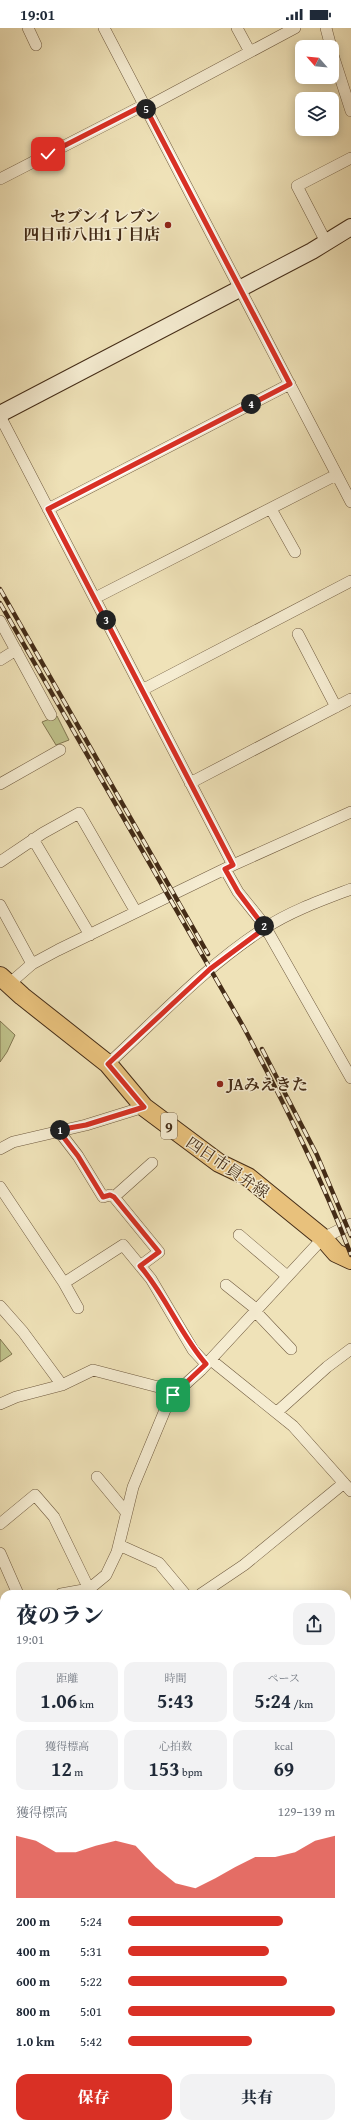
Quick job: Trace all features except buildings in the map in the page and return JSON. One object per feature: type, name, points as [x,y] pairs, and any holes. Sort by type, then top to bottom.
[{"type":"main road","name":"四日市員弁線","points":[[5,980],[22,996],[108,1064],[144,1107],[219,1163],[248,1177],[323,1238],[336,1253],[351,1260]]},
{"type":"street","points":[[28,28],[36,45]]},
{"type":"street","points":[[104,28],[351,502]]},
{"type":"street","points":[[237,28],[250,52]]},
{"type":"street","points":[[0,179],[295,28]]},
{"type":"street","points":[[326,28],[329,40]]},
{"type":"street","points":[[339,74],[351,111]]},
{"type":"street","points":[[326,242],[297,186],[351,158]]},
{"type":"street","points":[[351,227],[240,289],[0,415],[190,783],[229,867],[238,892],[265,928],[351,1078]]},
{"type":"street","points":[[48,509],[290,384]]},
{"type":"street","points":[[95,598],[336,475]]},
{"type":"street","points":[[271,509],[295,552]]},
{"type":"street","points":[[142,690],[351,581]]},
{"type":"street","points":[[0,621],[51,715]]},
{"type":"street","points":[[298,634],[336,707]]},
{"type":"street","points":[[0,660],[16,650]]},
{"type":"street","points":[[190,783],[351,699]]},
{"type":"street","points":[[0,784],[60,750]]},
{"type":"street","points":[[5,980],[32,964],[136,912],[229,867],[351,812]]},
{"type":"street","points":[[0,862],[34,839],[79,813],[136,912]]},
{"type":"street","points":[[34,839],[90,935]]},
{"type":"street","points":[[108,1064],[210,969],[265,928],[321,900],[351,889]]},
{"type":"street","points":[[0,905],[32,964]]},
{"type":"street","points":[[0,1150],[13,1142],[58,1130],[86,1125],[144,1107]]},
{"type":"street","points":[[58,1130],[78,1156],[103,1197],[110,1195],[114,1197],[159,1252],[140,1266]]},
{"type":"street","points":[[114,1197],[152,1163]]},
{"type":"street","points":[[0,1187],[64,1283],[78,1308]]},
{"type":"street","points":[[83,1590],[89,1589],[106,1575],[119,1546],[133,1487],[170,1398],[208,1362],[323,1238],[351,1224]]},
{"type":"street","points":[[240,1235],[287,1276]]},
{"type":"street","points":[[64,1283],[123,1245],[151,1279],[193,1350],[277,1412],[293,1426],[347,1487],[244,1565],[207,1590]]},
{"type":"street","points":[[226,1285],[256,1310],[291,1349]]},
{"type":"street","points":[[0,1306],[23,1332],[62,1385]]},
{"type":"street","points":[[277,1412],[327,1367],[351,1349]]},
{"type":"street","points":[[0,1404],[16,1397],[62,1385],[93,1370],[166,1389],[173,1395]]},
{"type":"street","points":[[97,1477],[126,1512]]},
{"type":"street","points":[[0,1524],[35,1495],[54,1517],[89,1589]]},
{"type":"street","points":[[119,1546],[159,1563],[182,1590]]},
{"type":"street","points":[[0,1553],[16,1590]]},
{"type":"green space","points":[[57,716],[69,740],[56,745],[42,722]]},
{"type":"green space","points":[[0,1021],[15,1035],[7,1052],[0,1062]]},
{"type":"green space","points":[[0,1339],[12,1354],[0,1362]]},
{"type":"railway","points":[[0,589],[208,954]]},
{"type":"railway","points":[[0,603],[243,1026],[301,1139],[327,1196],[351,1255]]},
{"type":"railway","points":[[262,1049],[317,1155],[351,1236]]},
{"type":"place","name":"セブンイレブン 四日市八田1丁目店","points":[[168,225]]},
{"type":"place","name":"JAみえきた","points":[[220,1084]]},
{"type":"route","points":[[48,154],[144,105],[290,384],[48,509],[233,865],[225,869],[238,892],[265,928],[210,969],[108,1064],[144,1107],[86,1125],[58,1130],[78,1156],[103,1197],[110,1195],[114,1197],[159,1252],[140,1266],[151,1279],[193,1350],[206,1364],[173,1395]]}]
